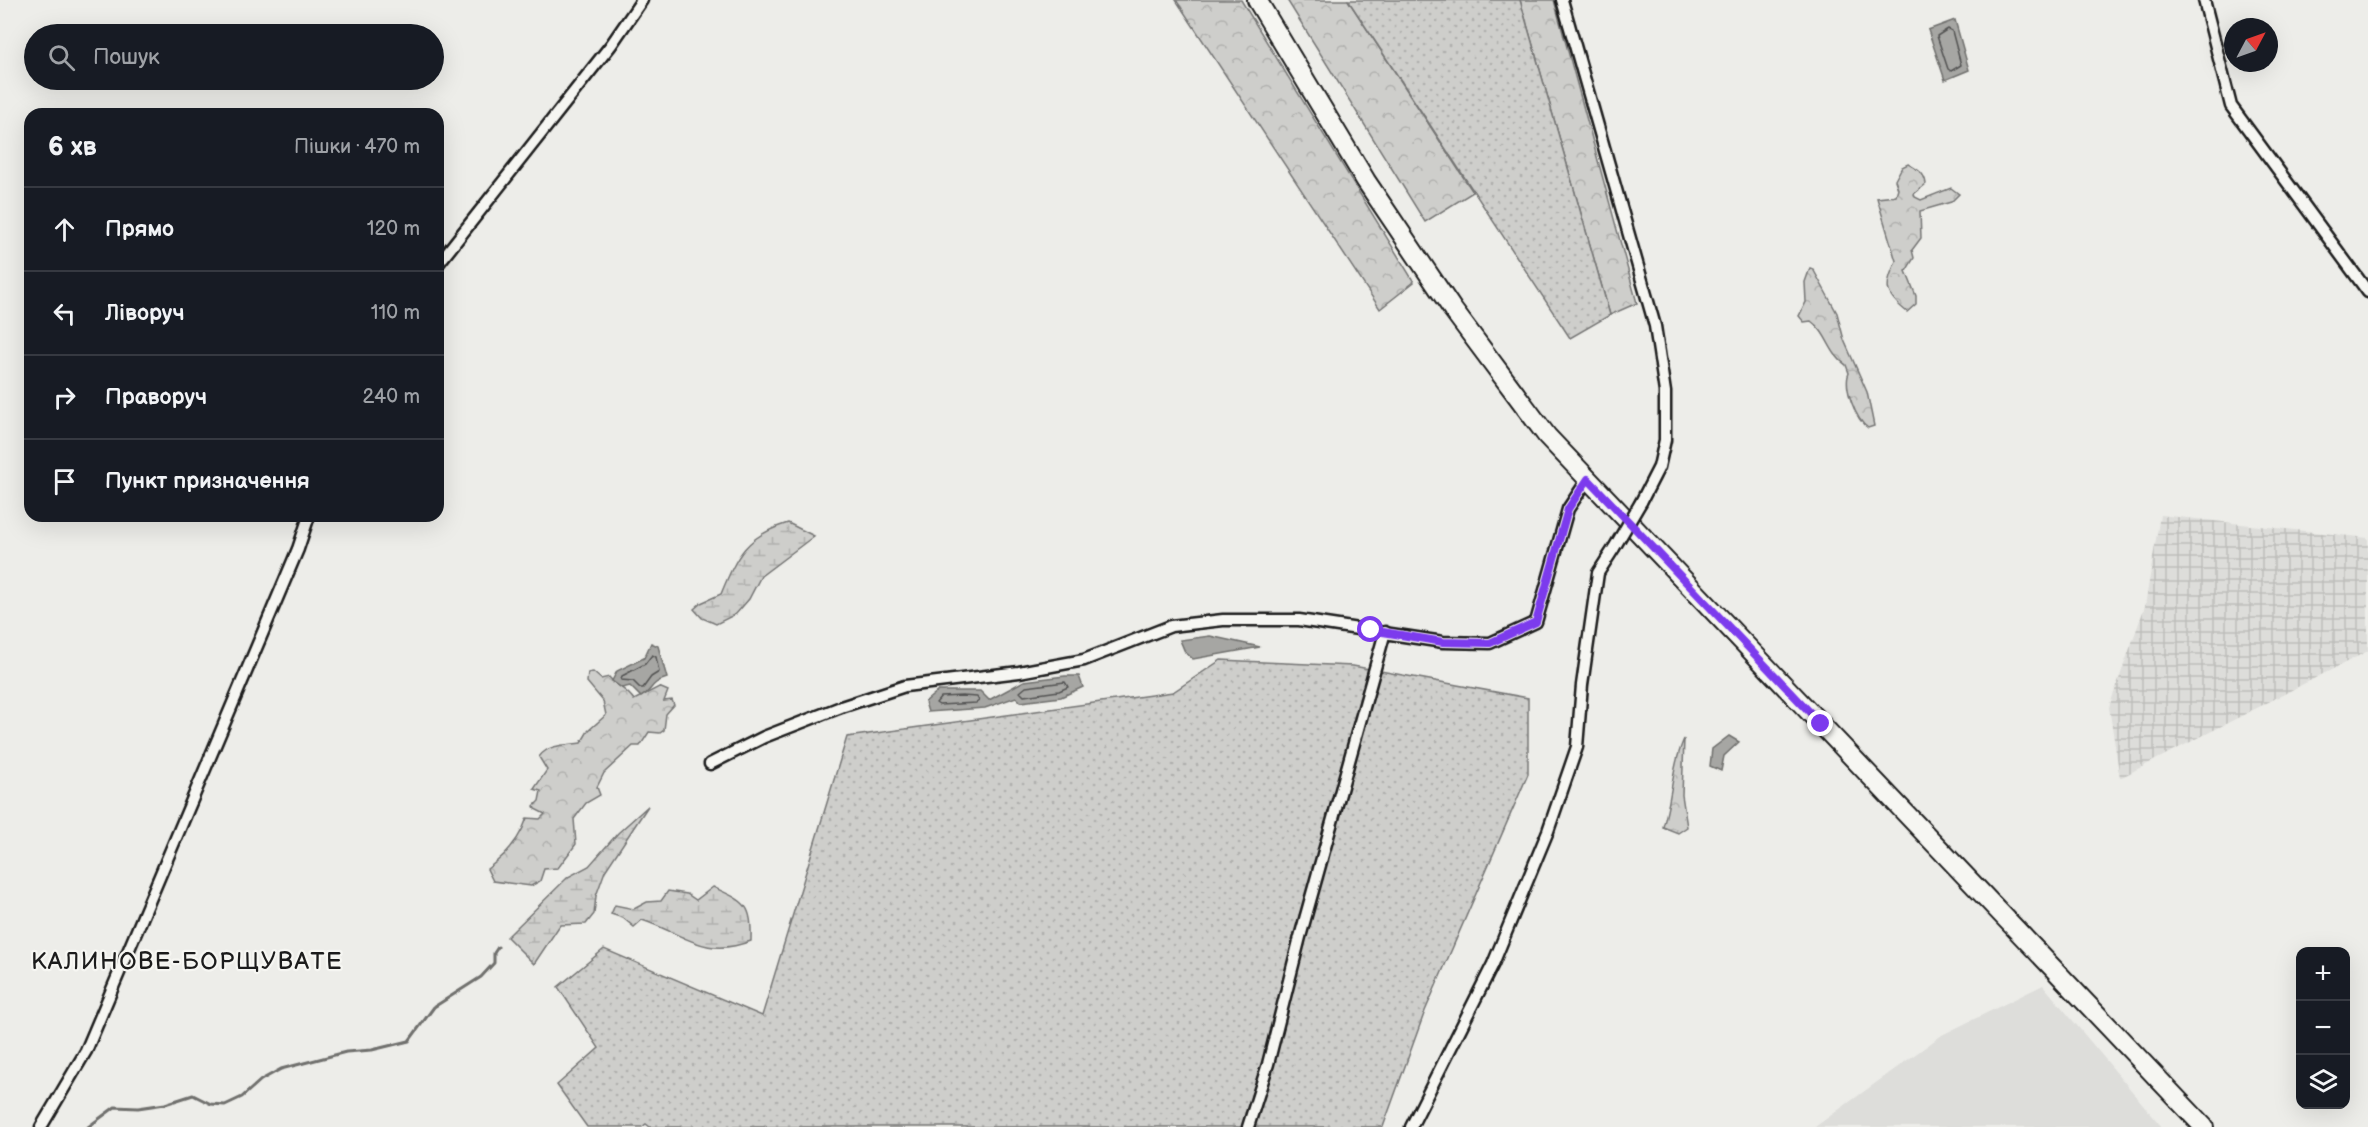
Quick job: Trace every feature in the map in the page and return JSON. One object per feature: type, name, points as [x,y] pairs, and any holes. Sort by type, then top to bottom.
[{"type":"main road","points":[[1257,0],[1366,181],[1454,310],[1547,436],[2204,1127]]},
{"type":"street","points":[[444,256],[611,45],[642,0]]},
{"type":"street","points":[[1411,1127],[1493,964],[1548,831],[1577,747],[1582,685],[1598,573],[1641,502],[1659,467],[1665,441],[1665,392],[1655,326],[1562,0]]},
{"type":"street","points":[[2204,0],[2231,106],[2368,292]]},
{"type":"street","points":[[710,764],[764,737],[841,707],[905,686],[1019,672],[1084,660],[1171,626],[1223,620],[1299,620],[1443,642],[1490,643],[1536,622],[1568,509],[1588,479]]},
{"type":"street","points":[[40,1127],[86,1051],[298,549],[307,522]]},
{"type":"street","points":[[1248,1127],[1268,1064],[1300,937],[1385,632]]},
{"type":"shaded area","points":[[2160,515],[2368,538],[2368,651],[2120,778],[2109,707],[2145,606]]},
{"type":"shaded area","points":[[2043,985],[2162,1127],[1815,1127],[1942,1035]]},
{"type":"green space","points":[[1176,0],[1241,0],[1414,282],[1380,309]]},
{"type":"green space","points":[[1287,0],[1348,0],[1473,192],[1425,222]]},
{"type":"green space","points":[[1348,0],[1520,0],[1610,315],[1570,338]]},
{"type":"green space","points":[[1520,0],[1554,0],[1637,303],[1610,315]]},
{"type":"green space","points":[[1908,164],[1920,172],[1926,184],[1914,194],[1915,197],[1921,200],[1951,188],[1959,194],[1951,202],[1920,211],[1921,238],[1912,250],[1914,258],[1906,271],[1916,296],[1916,304],[1907,312],[1894,300],[1888,289],[1896,261],[1877,198],[1896,196],[1898,189],[1895,180],[1902,167]]},
{"type":"green space","points":[[1810,268],[1813,269],[1837,313],[1844,340],[1867,392],[1874,426],[1868,428],[1855,411],[1849,394],[1849,373],[1846,365],[1836,355],[1817,326],[1811,321],[1804,322],[1799,316],[1806,302],[1805,282]]},
{"type":"green space","points":[[788,523],[814,536],[761,576],[749,599],[736,614],[716,624],[702,618],[694,609],[701,603],[721,594],[732,568],[745,549],[762,534]]},
{"type":"green space","points":[[1221,660],[1353,666],[1528,698],[1528,774],[1425,1011],[1383,1127],[650,1127],[646,1124],[642,1127],[587,1127],[557,1085],[599,1048],[558,987],[604,949],[762,1016],[847,737],[1173,692]]},
{"type":"green space","points":[[593,672],[601,679],[609,677],[634,700],[659,687],[668,691],[664,701],[672,700],[674,705],[666,714],[664,730],[660,733],[649,732],[640,746],[633,746],[604,773],[597,787],[600,795],[586,803],[574,819],[576,844],[558,868],[544,869],[540,881],[531,886],[493,881],[487,869],[511,847],[527,818],[540,819],[545,814],[535,809],[534,806],[539,801],[541,791],[534,789],[547,770],[539,757],[552,747],[581,743],[588,731],[606,715],[603,701],[587,682],[588,673]]},
{"type":"green space","points":[[1684,739],[1682,795],[1687,827],[1678,833],[1663,827],[1677,760]]},
{"type":"green space","points":[[648,806],[605,871],[596,896],[594,914],[586,924],[560,925],[534,964],[507,937],[568,877],[589,866],[618,833]]},
{"type":"green space","points":[[713,887],[745,906],[750,919],[751,941],[734,946],[707,946],[642,920],[634,927],[623,918],[611,914],[615,905],[634,909],[647,902],[661,901],[668,891],[687,894],[696,900]]},
{"type":"water","points":[[1955,20],[1969,70],[1945,80],[1928,30]]},
{"type":"water","points":[[1210,636],[1260,647],[1193,659],[1185,652],[1180,640]]},
{"type":"water","points":[[651,643],[658,646],[667,678],[657,682],[641,697],[630,686],[622,688],[612,681],[617,671],[644,658]]},
{"type":"water","points":[[1079,676],[1083,687],[1061,697],[1021,702],[1016,697],[985,708],[928,712],[925,702],[938,691],[980,691],[989,700],[1024,681]]},
{"type":"water","points":[[1729,736],[1739,742],[1724,756],[1721,771],[1710,766],[1712,749]]},
{"type":"waterway","points":[[88,1127],[115,1107],[138,1108],[165,1104],[193,1095],[211,1104],[225,1105],[242,1097],[261,1080],[281,1069],[346,1052],[372,1050],[409,1041],[434,1007],[481,977],[494,963],[494,953],[498,947]]},
{"type":"district","name":"КАЛИНОВЕ-БОРЩУВАТЕ","points":[[187,961]]},
{"type":"route","points":[[1371,630],[1443,642],[1490,643],[1536,622],[1568,509],[1588,479],[1821,724]]}]
